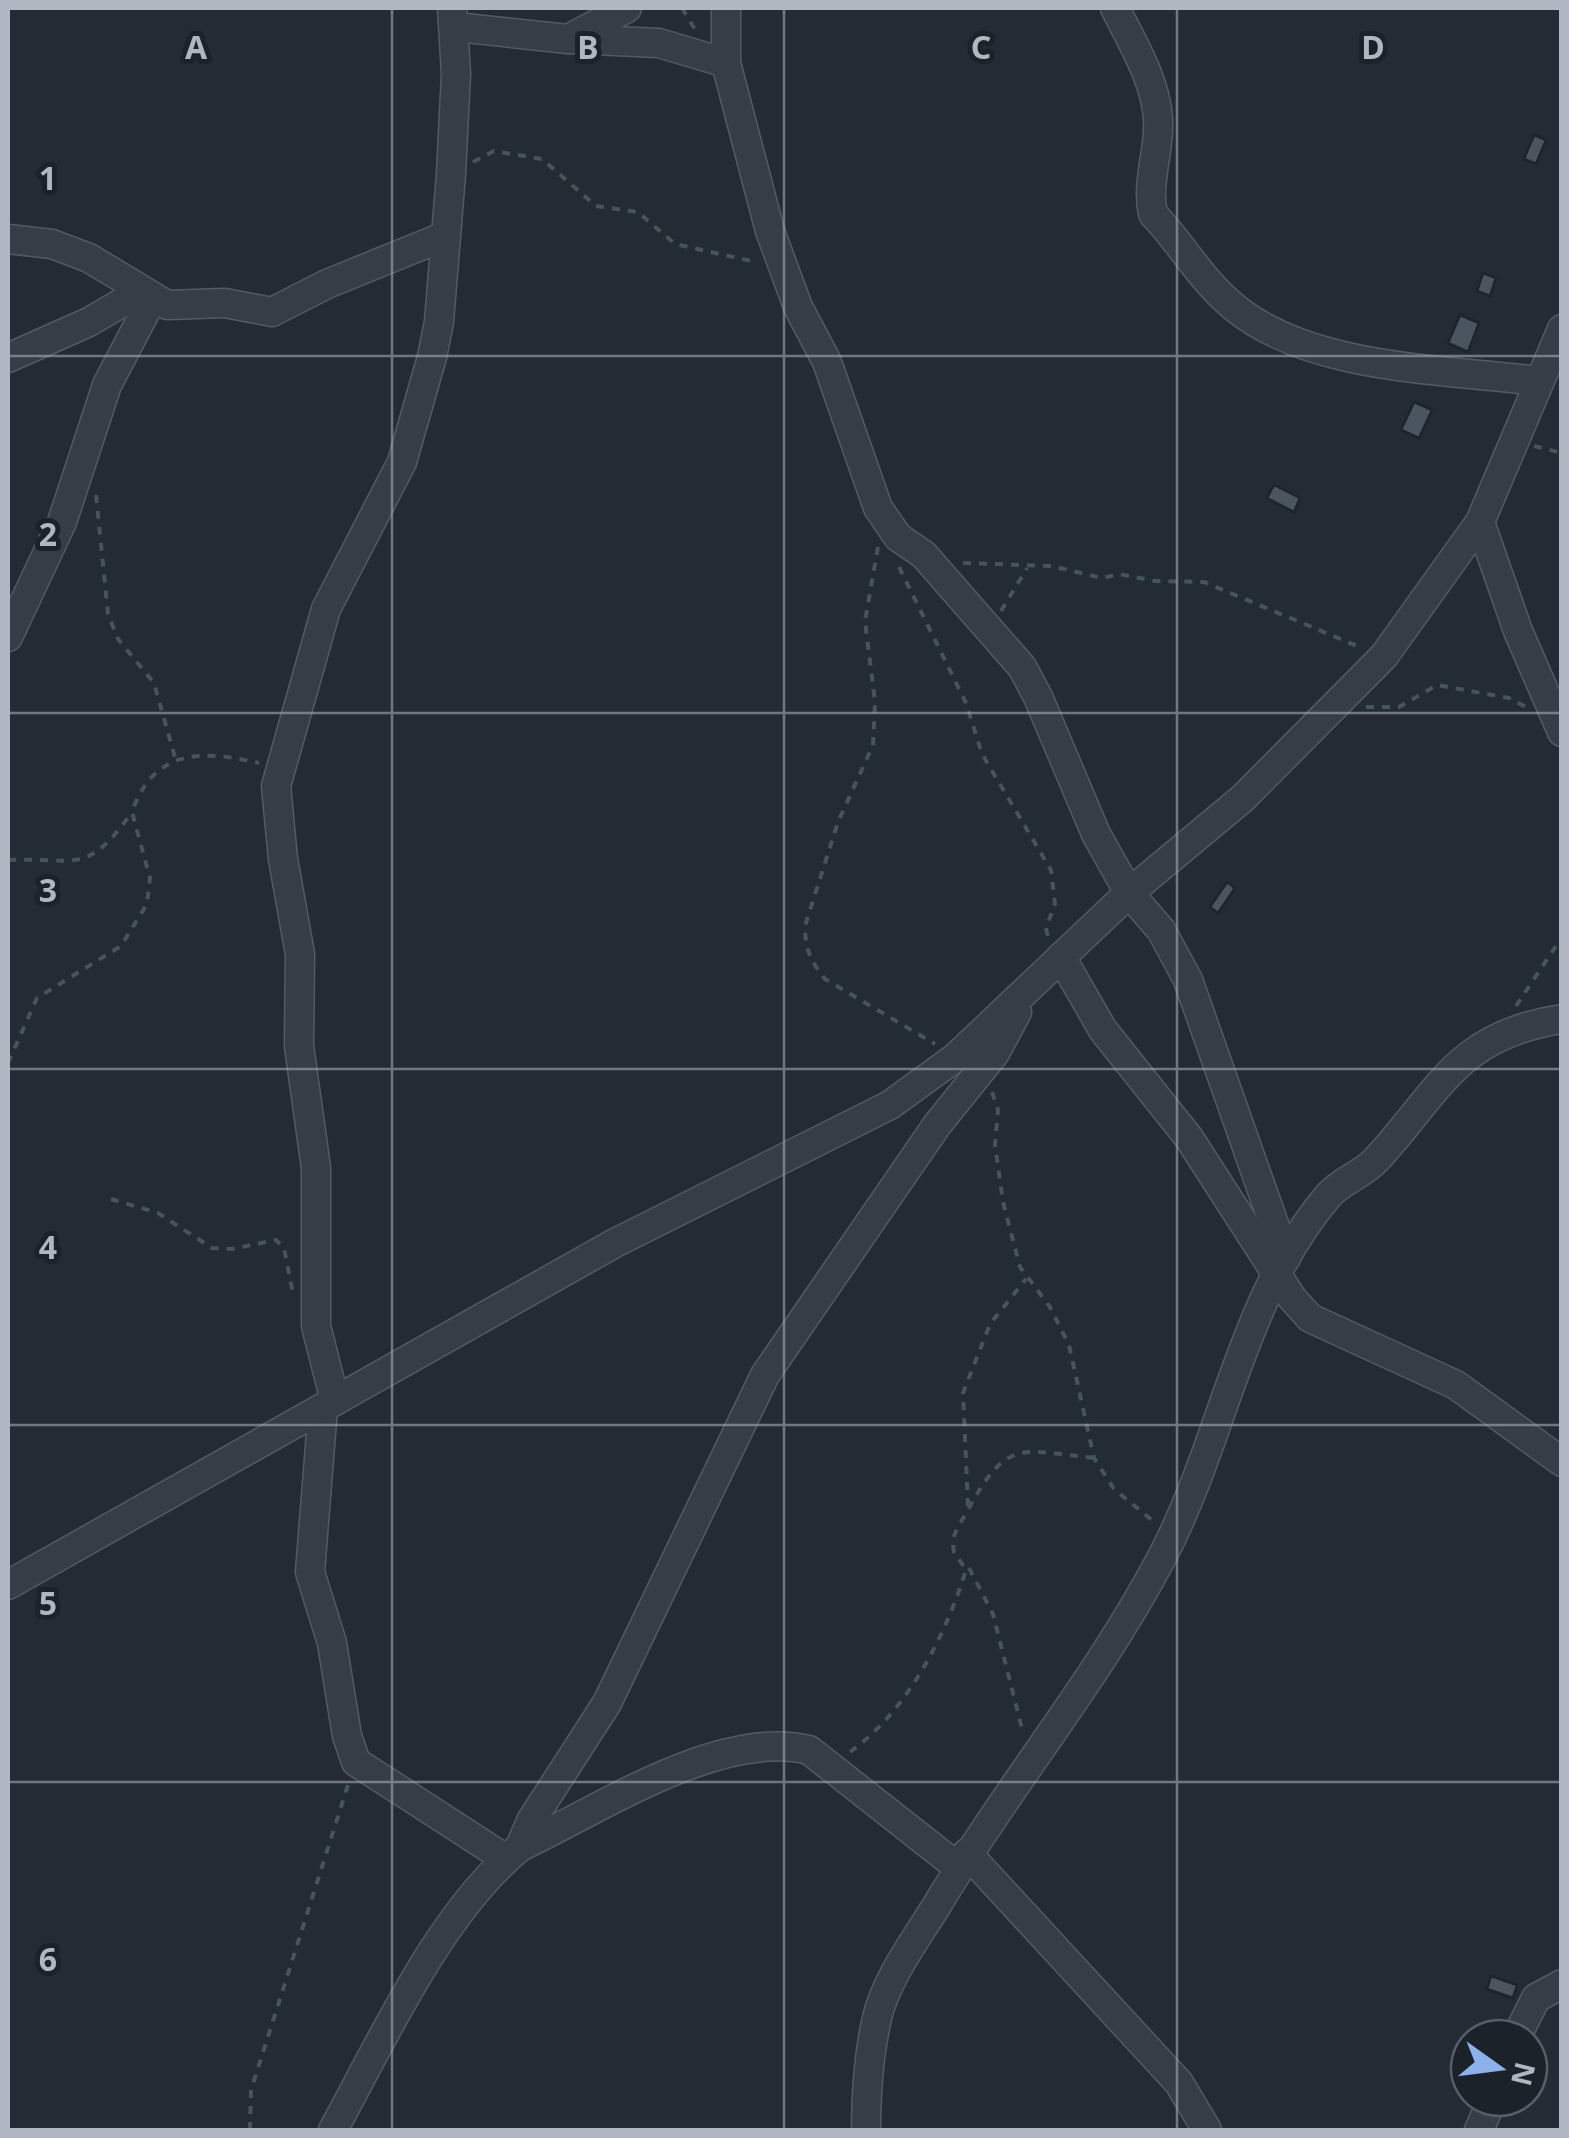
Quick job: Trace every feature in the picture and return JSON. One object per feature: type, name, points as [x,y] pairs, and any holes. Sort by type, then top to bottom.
[{"type":"street","points":[[568,39],[627,8]]},
{"type":"street","points":[[726,8],[726,63],[784,272],[827,362],[892,530],[924,555],[1022,668],[1038,697],[1072,786],[1129,893],[1161,930],[1188,980],[1292,1298],[1310,1318],[1456,1386],[1562,1462]]},
{"type":"street","points":[[1116,8],[1154,96],[1158,122],[1150,190],[1153,214],[1170,230],[1195,272],[1232,306],[1271,332],[1318,351],[1538,381]]},
{"type":"street","points":[[513,1853],[356,1762],[347,1736],[332,1643],[310,1572],[329,1404],[316,1326],[316,1168],[298,1046],[300,954],[282,859],[278,767],[326,609],[379,513],[419,412],[439,322],[451,174],[454,17],[568,39],[659,43],[726,63]]},
{"type":"street","points":[[8,239],[52,244],[88,258],[146,296],[166,304],[225,303],[272,312],[444,236]]},
{"type":"street","points":[[8,358],[146,296]]},
{"type":"street","points":[[8,637],[62,522],[106,386],[146,296]]},
{"type":"street","points":[[8,1585],[615,1243],[890,1105],[956,1057],[1024,998],[1129,893],[1243,798],[1384,656],[1480,522],[1562,329]]},
{"type":"street","points":[[1480,522],[1558,727]]},
{"type":"street","points":[[1061,957],[1102,1030],[1189,1138],[1282,1264]]},
{"type":"street","points":[[333,2130],[442,1941],[513,1853],[607,1702],[765,1375],[937,1125],[980,1074],[1024,998]]},
{"type":"street","points":[[866,2130],[878,2016],[963,1860],[1096,1667],[1171,1538],[1195,1491],[1261,1301],[1282,1264],[1331,1192],[1372,1164],[1428,1092],[1454,1066],[1490,1042],[1533,1023],[1562,1019]]},
{"type":"street","points":[[513,1853],[638,1788],[743,1749],[792,1746],[833,1764],[963,1860],[1179,2084],[1206,2130]]},
{"type":"street","points":[[1526,2018],[1536,1998],[1562,1984]]},
{"type":"path","points":[[451,174],[494,151],[530,154],[556,167],[596,206],[638,212],[675,244],[705,248],[784,272]]},
{"type":"path","points":[[96,480],[108,614],[118,639],[154,683],[176,761]]},
{"type":"path","points":[[892,530],[904,581],[966,703],[982,754],[1050,870],[1055,904],[1047,934],[1061,957]]},
{"type":"path","points":[[892,530],[868,582],[864,621],[875,702],[873,745],[838,822],[806,926],[805,943],[812,964],[826,979],[956,1057]]},
{"type":"path","points":[[924,555],[970,565],[1029,566],[1102,578],[1119,574],[1155,581],[1204,582],[1333,639],[1384,656]]},
{"type":"path","points":[[993,634],[1009,594],[1029,566]]},
{"type":"path","points":[[1342,702],[1386,709],[1399,707],[1428,687],[1448,686],[1509,698],[1558,727]]},
{"type":"path","points":[[8,860],[82,861],[113,839],[149,779],[176,761],[206,752],[278,767]]},
{"type":"path","points":[[8,1063],[37,998],[120,946],[147,904],[150,878],[132,812]]},
{"type":"path","points":[[1490,1042],[1562,937]]},
{"type":"path","points":[[980,1074],[998,1110],[995,1145],[1000,1183],[1026,1279],[1050,1306],[1069,1345],[1094,1458],[1114,1489],[1171,1538]]},
{"type":"path","points":[[111,1199],[158,1213],[222,1250],[276,1240],[284,1248],[292,1292],[316,1326]]},
{"type":"path","points":[[967,1514],[970,1485],[963,1392],[990,1324],[1026,1279]]},
{"type":"path","points":[[1034,1756],[1016,1714],[993,1614],[952,1543],[994,1467],[1012,1453],[1094,1458]]},
{"type":"path","points":[[833,1764],[897,1707],[938,1638],[966,1564]]},
{"type":"path","points":[[250,2130],[251,2090],[324,1850],[356,1762]]},
{"type":"building","points":[[1534,135],[1546,140],[1536,164],[1524,159]]},
{"type":"building","points":[[1483,273],[1496,278],[1490,296],[1477,291]]},
{"type":"building","points":[[1460,315],[1479,323],[1468,352],[1448,343]]},
{"type":"building","points":[[1414,402],[1432,410],[1419,438],[1401,430]]},
{"type":"building","points":[[1274,485],[1300,498],[1294,512],[1267,498]]},
{"type":"building","points":[[1227,882],[1235,888],[1218,913],[1210,907]]},
{"type":"building","points":[[1491,1976],[1517,1985],[1513,1998],[1487,1989]]}]
